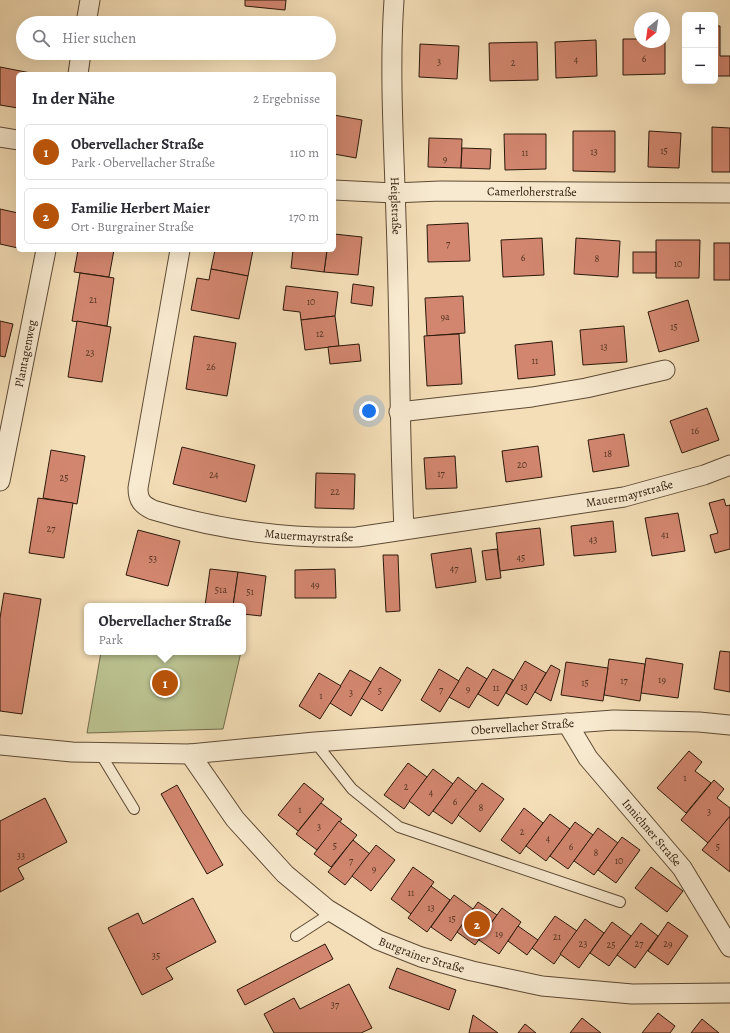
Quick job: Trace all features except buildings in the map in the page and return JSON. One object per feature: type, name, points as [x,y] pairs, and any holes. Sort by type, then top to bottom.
[{"type":"street","points":[[87,16],[90,0]]},
{"type":"street","name":"Heiglstraße","points":[[394,0],[394,193],[396,216],[399,412],[404,529]]},
{"type":"street","points":[[78,72],[80,60]]},
{"type":"street","points":[[0,137],[16,140]]},
{"type":"street","name":"Camerloherstraße","points":[[336,190],[394,193],[730,194]]},
{"type":"street","name":"Plantagenweg","points":[[0,481],[46,252]]},
{"type":"street","name":"Mauermayrstraße","points":[[180,252],[138,488],[140,500],[144,505],[153,510],[227,528],[312,538],[357,537],[624,497],[704,475],[730,465]]},
{"type":"street","points":[[399,412],[532,397],[586,388],[664,370]]},
{"type":"street","name":"Obervellacher Straße","points":[[0,745],[72,752],[190,754],[315,742],[614,720],[699,722],[730,725]]},
{"type":"street","name":"Innichner Straße","points":[[567,723],[588,758],[682,868],[730,947]]},
{"type":"street","name":"Burgrainer Straße","points":[[190,754],[235,819],[263,851],[286,874],[333,912],[378,940],[421,957],[472,971],[542,986],[632,994],[730,993]]},
{"type":"lane","points":[[315,742],[352,789],[400,827],[478,855],[620,902]]},
{"type":"lane","points":[[100,753],[134,809]]},
{"type":"lane","points":[[296,936],[333,912]]},
{"type":"green space","points":[[100,655],[240,655],[223,729],[87,733]]},
{"type":"place","name":"Obervellacher Straße","points":[[165,683]]},
{"type":"place","name":"Familie Herbert Maier","points":[[477,924]]}]
